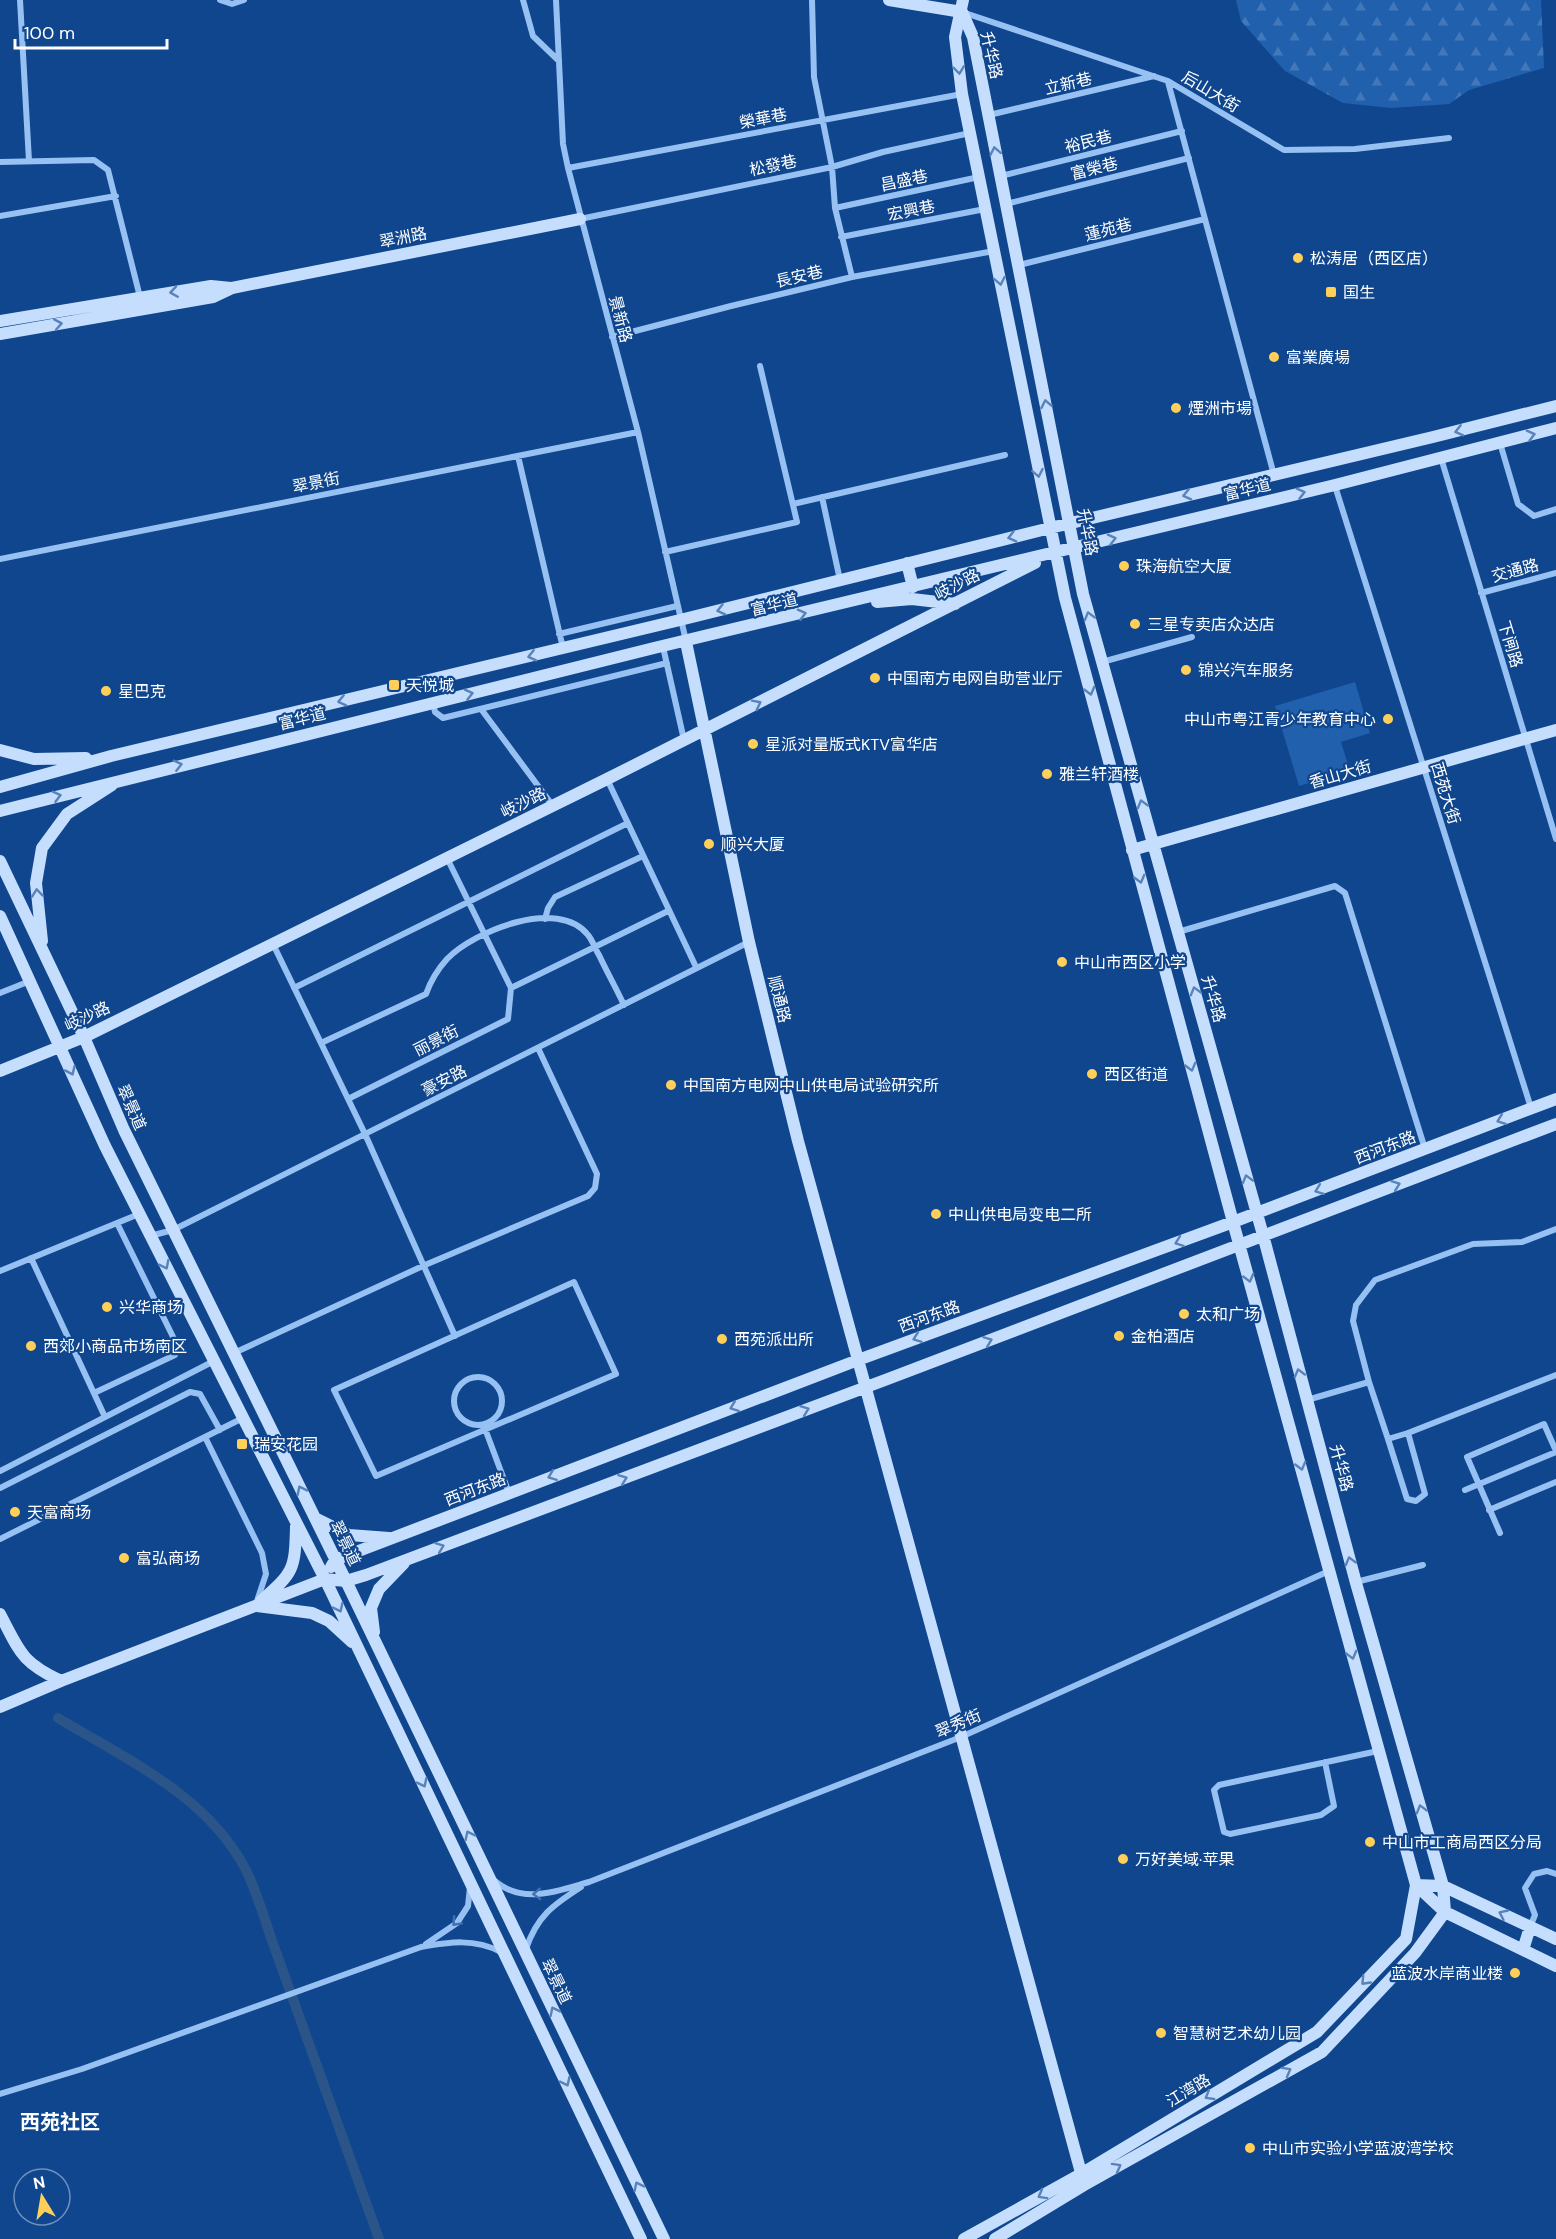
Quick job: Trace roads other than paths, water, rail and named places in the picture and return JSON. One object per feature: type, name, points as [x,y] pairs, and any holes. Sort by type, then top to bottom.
[{"type":"main road","points":[[889,0],[962,6]]},
{"type":"main road","name":"升华路","points":[[962,6],[955,37],[962,94],[1055,553],[1132,850],[1416,1885],[1406,1939]]},
{"type":"main road","name":"升华路","points":[[962,6],[973,37],[1083,594],[1257,1213],[1356,1582],[1443,1886],[1445,1912]]},
{"type":"main road","name":"翠洲路","points":[[0,334],[213,297],[232,288],[580,219]]},
{"type":"main road","name":"翠洲路","points":[[0,321],[211,286],[232,288]]},
{"type":"main road","name":"富华道","points":[[0,787],[111,756],[563,649],[1069,523],[1556,406]]},
{"type":"main road","name":"富华道","points":[[0,811],[121,779],[663,646],[1335,485],[1556,428]]},
{"type":"main road","name":"岐沙路","points":[[0,1071],[84,1037],[554,806],[1055,553]]},
{"type":"main road","points":[[907,563],[913,587]]},
{"type":"main road","points":[[840,605],[912,599],[955,604]]},
{"type":"main road","name":"顺通路","points":[[686,642],[748,942],[798,1141],[1082,2179]]},
{"type":"main road","name":"香山大街","points":[[1132,850],[1556,730]]},
{"type":"main road","points":[[0,750],[34,759],[111,756]]},
{"type":"main road","points":[[43,951],[36,883],[42,848],[67,814],[121,779]]},
{"type":"main road","name":"翠景道","points":[[0,861],[84,1037],[124,1130],[336,1560],[664,2239]]},
{"type":"main road","points":[[0,916],[105,1146],[325,1579],[641,2239]]},
{"type":"main road","points":[[1156,938],[1178,932]]},
{"type":"main road","points":[[0,933],[20,961]]},
{"type":"main road","name":"西河东路","points":[[336,1560],[858,1360],[1233,1222],[1556,1099]]},
{"type":"main road","points":[[0,1707],[61,1681],[325,1579],[346,1581],[407,1560],[1556,1124]]},
{"type":"main road","points":[[315,1518],[350,1535],[394,1538]]},
{"type":"main road","points":[[256,1606],[286,1578],[295,1560],[296,1523]]},
{"type":"main road","points":[[325,1579],[336,1560]]},
{"type":"main road","points":[[375,1642],[370,1608],[379,1589],[407,1560]]},
{"type":"main road","points":[[256,1606],[312,1613],[329,1620],[358,1647]]},
{"type":"main road","points":[[0,1614],[22,1657],[38,1670],[61,1681]]},
{"type":"main road","points":[[1416,1885],[1443,1886],[1556,1939]]},
{"type":"main road","points":[[1416,1885],[1445,1912],[1556,1966]]},
{"type":"main road","name":"江湾路","points":[[964,2239],[1322,2052],[1415,1953],[1445,1912]]},
{"type":"main road","points":[[1523,1950],[1530,1927]]},
{"type":"main road","name":"江湾路","points":[[995,2239],[1082,2179],[1317,2032],[1406,1939]]},
{"type":"street","points":[[20,0],[29,161]]},
{"type":"street","points":[[220,0],[232,4],[244,0]]},
{"type":"street","points":[[522,0],[532,36],[560,62]]},
{"type":"street","name":"景新路","points":[[556,0],[563,144],[580,219],[638,432],[686,642]]},
{"type":"street","points":[[812,0],[814,77],[832,167],[835,208],[852,277]]},
{"type":"street","name":"后山大街","points":[[962,6],[1168,81],[1284,150],[1355,149],[1449,138]]},
{"type":"street","name":"立新巷","points":[[988,116],[1154,76]]},
{"type":"street","points":[[1168,81],[1274,475]]},
{"type":"street","name":"榮華巷","points":[[568,168],[962,94]]},
{"type":"street","name":"裕民巷","points":[[1000,177],[1182,131]]},
{"type":"street","name":"松發巷","points":[[580,219],[832,167],[883,152],[970,133]]},
{"type":"street","name":"富榮巷","points":[[1006,204],[1189,158]]},
{"type":"street","points":[[0,162],[94,160],[108,170],[140,297]]},
{"type":"street","name":"昌盛巷","points":[[835,208],[979,177]]},
{"type":"street","points":[[0,216],[116,196]]},
{"type":"street","name":"宏興巷","points":[[841,237],[986,208]]},
{"type":"street","name":"蓮苑巷","points":[[1018,265],[1205,219]]},
{"type":"street","name":"長安巷","points":[[612,337],[852,277],[994,251]]},
{"type":"street","points":[[665,552],[797,522],[760,366]]},
{"type":"street","name":"翠景街","points":[[0,559],[638,432]]},
{"type":"street","points":[[1500,443],[1518,504],[1534,516],[1556,509]]},
{"type":"street","points":[[793,504],[1005,455]]},
{"type":"street","points":[[518,456],[563,649]]},
{"type":"street","name":"下闸路","points":[[1441,458],[1556,838]]},
{"type":"street","name":"西苑大街","points":[[1335,485],[1531,1108]]},
{"type":"street","points":[[822,497],[840,580]]},
{"type":"street","name":"交通路","points":[[1481,593],[1556,573]]},
{"type":"street","points":[[560,634],[677,606]]},
{"type":"street","points":[[1102,662],[1192,638]]},
{"type":"street","points":[[663,646],[684,740]]},
{"type":"street","points":[[433,703],[435,712],[443,718],[667,663]]},
{"type":"street","points":[[481,709],[554,806]]},
{"type":"street","points":[[607,779],[696,968]]},
{"type":"street","points":[[294,988],[628,823]]},
{"type":"street","points":[[546,919],[548,908],[555,897],[643,856]]},
{"type":"street","points":[[447,858],[511,988],[668,911]]},
{"type":"street","points":[[1178,932],[1335,886],[1345,893],[1425,1150]]},
{"type":"street","points":[[321,1043],[426,994],[432,976],[448,958],[474,939],[497,928],[522,921],[567,920],[588,934],[624,1005]]},
{"type":"street","name":"豪安路","points":[[150,1236],[173,1230],[748,942]]},
{"type":"street","points":[[273,944],[365,1134],[455,1336]]},
{"type":"street","points":[[0,993],[31,981]]},
{"type":"street","name":"丽景街","points":[[348,1099],[508,1019],[511,988]]},
{"type":"street","points":[[234,1353],[425,1266],[588,1196],[595,1188],[597,1174],[538,1048]]},
{"type":"street","points":[[0,1271],[138,1214]]},
{"type":"street","points":[[94,1393],[175,1355],[178,1351],[117,1223]]},
{"type":"street","points":[[1408,1433],[1425,1494],[1416,1501],[1407,1499],[1369,1382],[1353,1321],[1356,1305],[1375,1280],[1473,1244],[1522,1242],[1556,1229]]},
{"type":"street","points":[[31,1258],[105,1417]]},
{"type":"street","points":[[574,1282],[616,1374],[484,1427],[376,1476],[334,1390],[455,1336],[574,1282]]},
{"type":"street","points":[[0,1470],[214,1361]]},
{"type":"street","points":[[1388,1439],[1556,1375]]},
{"type":"street","points":[[470,1378],[486,1378],[498,1387],[502,1394],[501,1410],[484,1427],[461,1419],[454,1404],[457,1388],[470,1378]]},
{"type":"street","points":[[1306,1400],[1369,1382]]},
{"type":"street","points":[[0,1488],[190,1392],[200,1394],[220,1430]]},
{"type":"street","points":[[0,1539],[243,1419]]},
{"type":"street","points":[[1465,1490],[1479,1485],[1556,1451],[1544,1424],[1467,1457],[1479,1485],[1489,1510],[1500,1533]]},
{"type":"street","points":[[484,1427],[509,1493]]},
{"type":"street","points":[[205,1437],[262,1553],[266,1574],[256,1606]]},
{"type":"street","points":[[1489,1510],[1556,1482]]},
{"type":"street","points":[[1356,1582],[1423,1565]]},
{"type":"street","name":"翠秀街","points":[[589,1882],[961,1737],[1329,1571]]},
{"type":"street","points":[[1324,1762],[1334,1806],[1327,1812],[1230,1834],[1224,1832],[1214,1790],[1219,1785],[1324,1762],[1378,1751]]},
{"type":"street","points":[[1530,1927],[1535,1915],[1525,1888],[1533,1874],[1547,1871],[1556,1875]]},
{"type":"street","points":[[488,1875],[512,1892],[536,1895],[589,1882]]},
{"type":"street","points":[[421,1947],[457,1923],[468,1906],[470,1882]]},
{"type":"street","points":[[525,1952],[538,1922],[550,1908],[589,1882]]},
{"type":"street","points":[[0,2094],[82,2069],[421,1947],[446,1942],[472,1942],[487,1945],[504,1953]]},
{"type":"waterway","points":[[58,1718],[138,1765],[188,1800],[230,1844],[246,1870],[259,1902],[379,2239]]},
{"type":"place","name":"松涛居（西区店）","points":[[1298,258]]},
{"type":"place","name":"国生","points":[[1331,292]]},
{"type":"place","name":"富業廣場","points":[[1274,357]]},
{"type":"place","name":"煙洲市場","points":[[1176,408]]},
{"type":"place","name":"珠海航空大厦","points":[[1124,566]]},
{"type":"place","name":"三星专卖店众达店","points":[[1135,624]]},
{"type":"place","name":"锦兴汽车服务","points":[[1186,670]]},
{"type":"place","name":"中国南方电网自助营业厅","points":[[875,678]]},
{"type":"place","name":"天悦城","points":[[394,685]]},
{"type":"place","name":"星巴克","points":[[106,691]]},
{"type":"place","name":"中山市粤江青少年教育中心","points":[[1388,719]]},
{"type":"place","name":"星派对量版式KTV富华店","points":[[753,744]]},
{"type":"place","name":"雅兰轩酒楼","points":[[1047,774]]},
{"type":"place","name":"顺兴大厦","points":[[709,844]]},
{"type":"place","name":"中山市西区小学","points":[[1062,962]]},
{"type":"place","name":"西区街道","points":[[1092,1074]]},
{"type":"place","name":"中国南方电网中山供电局试验研究所","points":[[671,1085]]},
{"type":"place","name":"中山供电局变电二所","points":[[936,1214]]},
{"type":"place","name":"兴华商场","points":[[107,1307]]},
{"type":"place","name":"太和广场","points":[[1184,1314]]},
{"type":"place","name":"金柏酒店","points":[[1119,1336]]},
{"type":"place","name":"西苑派出所","points":[[722,1339]]},
{"type":"place","name":"西郊小商品市场南区","points":[[31,1346]]},
{"type":"place","name":"瑞安花园","points":[[242,1444]]},
{"type":"place","name":"天富商场","points":[[15,1512]]},
{"type":"place","name":"富弘商场","points":[[124,1558]]},
{"type":"place","name":"中山市工商局西区分局","points":[[1370,1842]]},
{"type":"place","name":"万好美域·苹果","points":[[1123,1859]]},
{"type":"place","name":"蓝波水岸商业楼","points":[[1515,1973]]},
{"type":"place","name":"智慧树艺术幼儿园","points":[[1161,2033]]},
{"type":"place","name":"中山市实验小学蓝波湾学校","points":[[1250,2148]]},
{"type":"district","name":"西苑社区","points":[[60,2122]]}]
